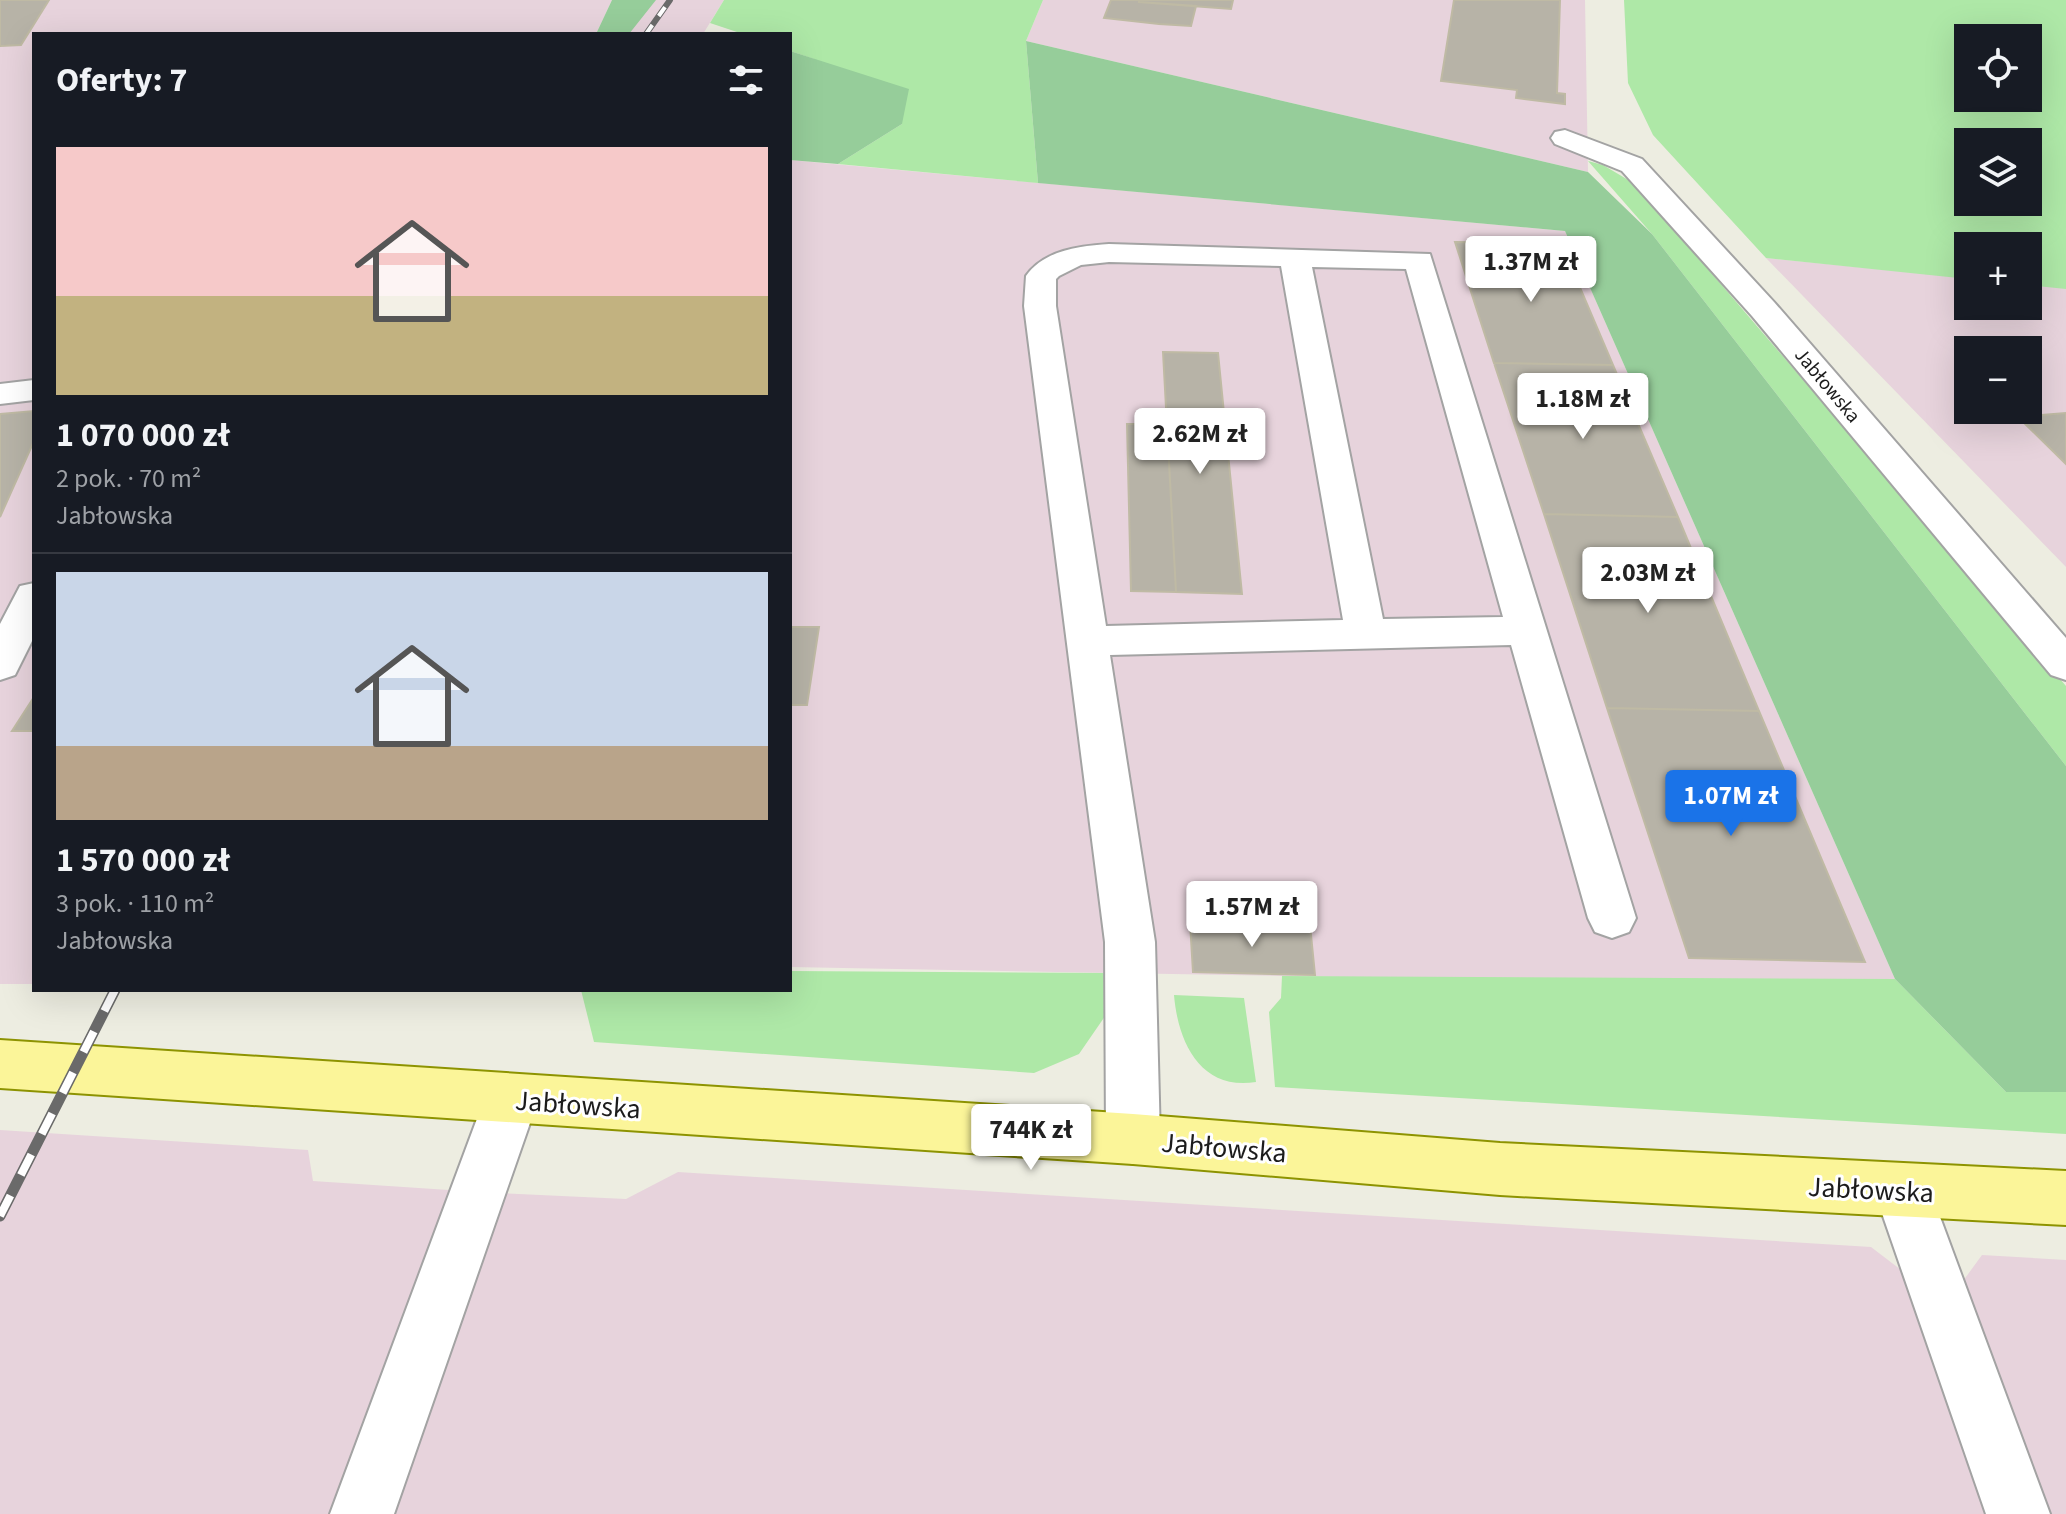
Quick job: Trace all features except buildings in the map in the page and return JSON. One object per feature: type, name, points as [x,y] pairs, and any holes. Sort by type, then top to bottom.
[{"type":"main road","name":"Jabłowska","points":[[0,1064],[1133,1139],[1500,1169],[2066,1198]]},
{"type":"lane","name":"Jabłowska","points":[[1565,138],[1632,165],[1763,309],[2066,665]]},
{"type":"lane","points":[[1133,1139],[1130,942],[1040,306],[1041,276],[1053,264],[1077,256],[1109,253],[1419,260],[1612,918]]},
{"type":"lane","points":[[1295,258],[1366,634]]},
{"type":"lane","points":[[0,394],[32,390]]},
{"type":"lane","points":[[0,665],[32,600]]},
{"type":"lane","points":[[1088,641],[1528,630]]},
{"type":"lane","points":[[362,1514],[511,1100]]},
{"type":"lane","points":[[1902,1190],[2018,1514]]},
{"type":"shaded area","points":[[0,0],[612,0],[597,32],[32,32],[32,984],[0,984]]},
{"type":"shaded area","points":[[635,0],[724,0],[704,32],[616,32]]},
{"type":"shaded area","points":[[1043,0],[1585,0],[1588,172],[1026,41]]},
{"type":"shaded area","points":[[792,160],[1565,231],[1895,979],[1665,983],[792,967]]},
{"type":"shaded area","points":[[1766,258],[1954,277],[1954,320],[2042,320],[2042,285],[2066,288],[2066,567]]},
{"type":"shaded area","points":[[0,1130],[308,1150],[313,1181],[479,1192],[626,1199],[678,1172],[1871,1247],[1909,1276],[1963,1281],[1982,1255],[2066,1260],[2066,1514],[0,1514]]},
{"type":"green space","points":[[612,0],[656,0],[631,32],[597,32]]},
{"type":"green space","points":[[724,0],[1043,0],[1026,41],[1038,183],[838,164],[902,124],[814,59],[792,52],[792,32],[737,32],[710,23]]},
{"type":"green space","points":[[1624,0],[2066,0],[2066,289],[2042,286],[2042,232],[1954,232],[1954,278],[1766,258],[1653,135],[1628,83]]},
{"type":"green space","points":[[1026,41],[1588,172],[1652,234],[2066,766],[2066,1092],[2006,1092],[1895,979],[1565,231],[1038,183]]},
{"type":"green space","points":[[792,52],[909,89],[902,124],[838,164],[792,160]]},
{"type":"green space","points":[[1588,161],[1603,165],[1635,184],[2066,686],[2066,766],[1652,234]]},
{"type":"green space","points":[[792,971],[1112,973],[1110,1009],[1079,1054],[1034,1073],[594,1042],[582,992],[792,992]]},
{"type":"green space","points":[[1282,976],[1895,979],[2006,1092],[2066,1092],[2066,1134],[1275,1087],[1269,1012],[1281,998]]},
{"type":"green space","points":[[1174,995],[1244,998],[1256,1082],[1237,1083],[1221,1079],[1196,1060],[1181,1030]]},
{"type":"railway","points":[[647,32],[670,0]]},
{"type":"railway","points":[[0,1216],[114,992]]}]
